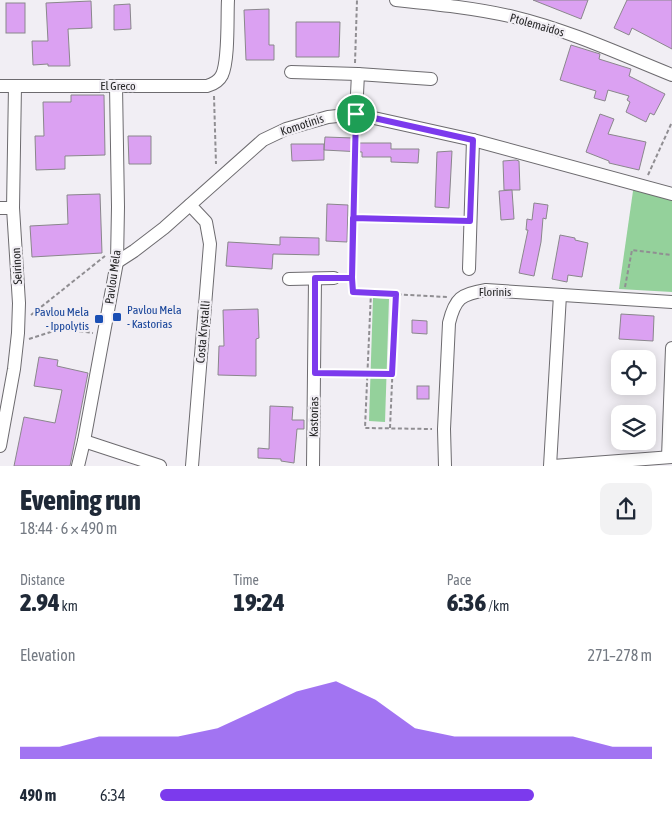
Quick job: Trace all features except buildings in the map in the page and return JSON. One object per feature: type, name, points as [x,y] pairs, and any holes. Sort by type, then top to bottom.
[{"type":"street","points":[[213,84],[222,76],[225,65],[228,0]]},
{"type":"street","name":"Ptolemaidos","points":[[396,0],[463,8],[514,17],[582,38],[672,75]]},
{"type":"street","points":[[291,72],[430,79]]},
{"type":"street","points":[[356,74],[356,114]]},
{"type":"street","name":"El Greco","points":[[0,86],[207,86],[213,84]]},
{"type":"street","name":"Seirinon","points":[[0,446],[7,415],[18,325],[13,208],[15,86]]},
{"type":"street","name":"Pavlou Mela","points":[[78,466],[117,262],[116,86]]},
{"type":"street","name":"Komotinis","points":[[117,262],[134,251],[190,205],[262,140],[286,128],[328,117],[356,114],[473,140],[672,194]]},
{"type":"street","points":[[469,269],[473,140]]},
{"type":"street","name":"Costa Krystalli","points":[[190,205],[206,222],[210,244],[192,466]]},
{"type":"street","points":[[0,208],[13,208]]},
{"type":"street","name":"Kastorias","points":[[313,466],[315,278]]},
{"type":"street","points":[[289,279],[334,278]]},
{"type":"street","name":"Florinis","points":[[460,298],[470,292],[486,290],[672,302]]},
{"type":"street","points":[[560,295],[552,466],[670,457],[672,348]]},
{"type":"street","points":[[445,466],[444,429],[449,323],[452,309],[460,298]]},
{"type":"street","points":[[84,441],[160,466]]},
{"type":"path","points":[[356,74],[358,0]]},
{"type":"path","points":[[213,84],[217,182]]},
{"type":"path","points":[[356,114],[353,292],[460,298]]},
{"type":"path","points":[[643,186],[672,122]]},
{"type":"path","points":[[353,218],[470,221]]},
{"type":"path","points":[[18,325],[117,246]]},
{"type":"path","points":[[623,299],[632,250],[672,255]]},
{"type":"path","points":[[334,278],[352,278]]},
{"type":"path","points":[[371,292],[365,428],[444,429]]},
{"type":"path","points":[[390,428],[396,294]]},
{"type":"path","points":[[17,342],[60,329],[104,335]]},
{"type":"path","points":[[315,373],[392,374]]},
{"type":"green space","points":[[634,184],[672,193],[672,292],[619,289]]},
{"type":"green space","points":[[373,298],[389,299],[385,422],[369,421]]},
{"type":"place","name":"Pavlou Mela - Kastorias","points":[[117,317]]},
{"type":"place","name":"Pavlou Mela - Ippolytis","points":[[99,319]]},
{"type":"route","points":[[356,114],[352,278],[353,292],[396,294],[392,374],[315,373],[315,278],[352,278],[353,218],[470,221],[473,140],[356,114]]}]
